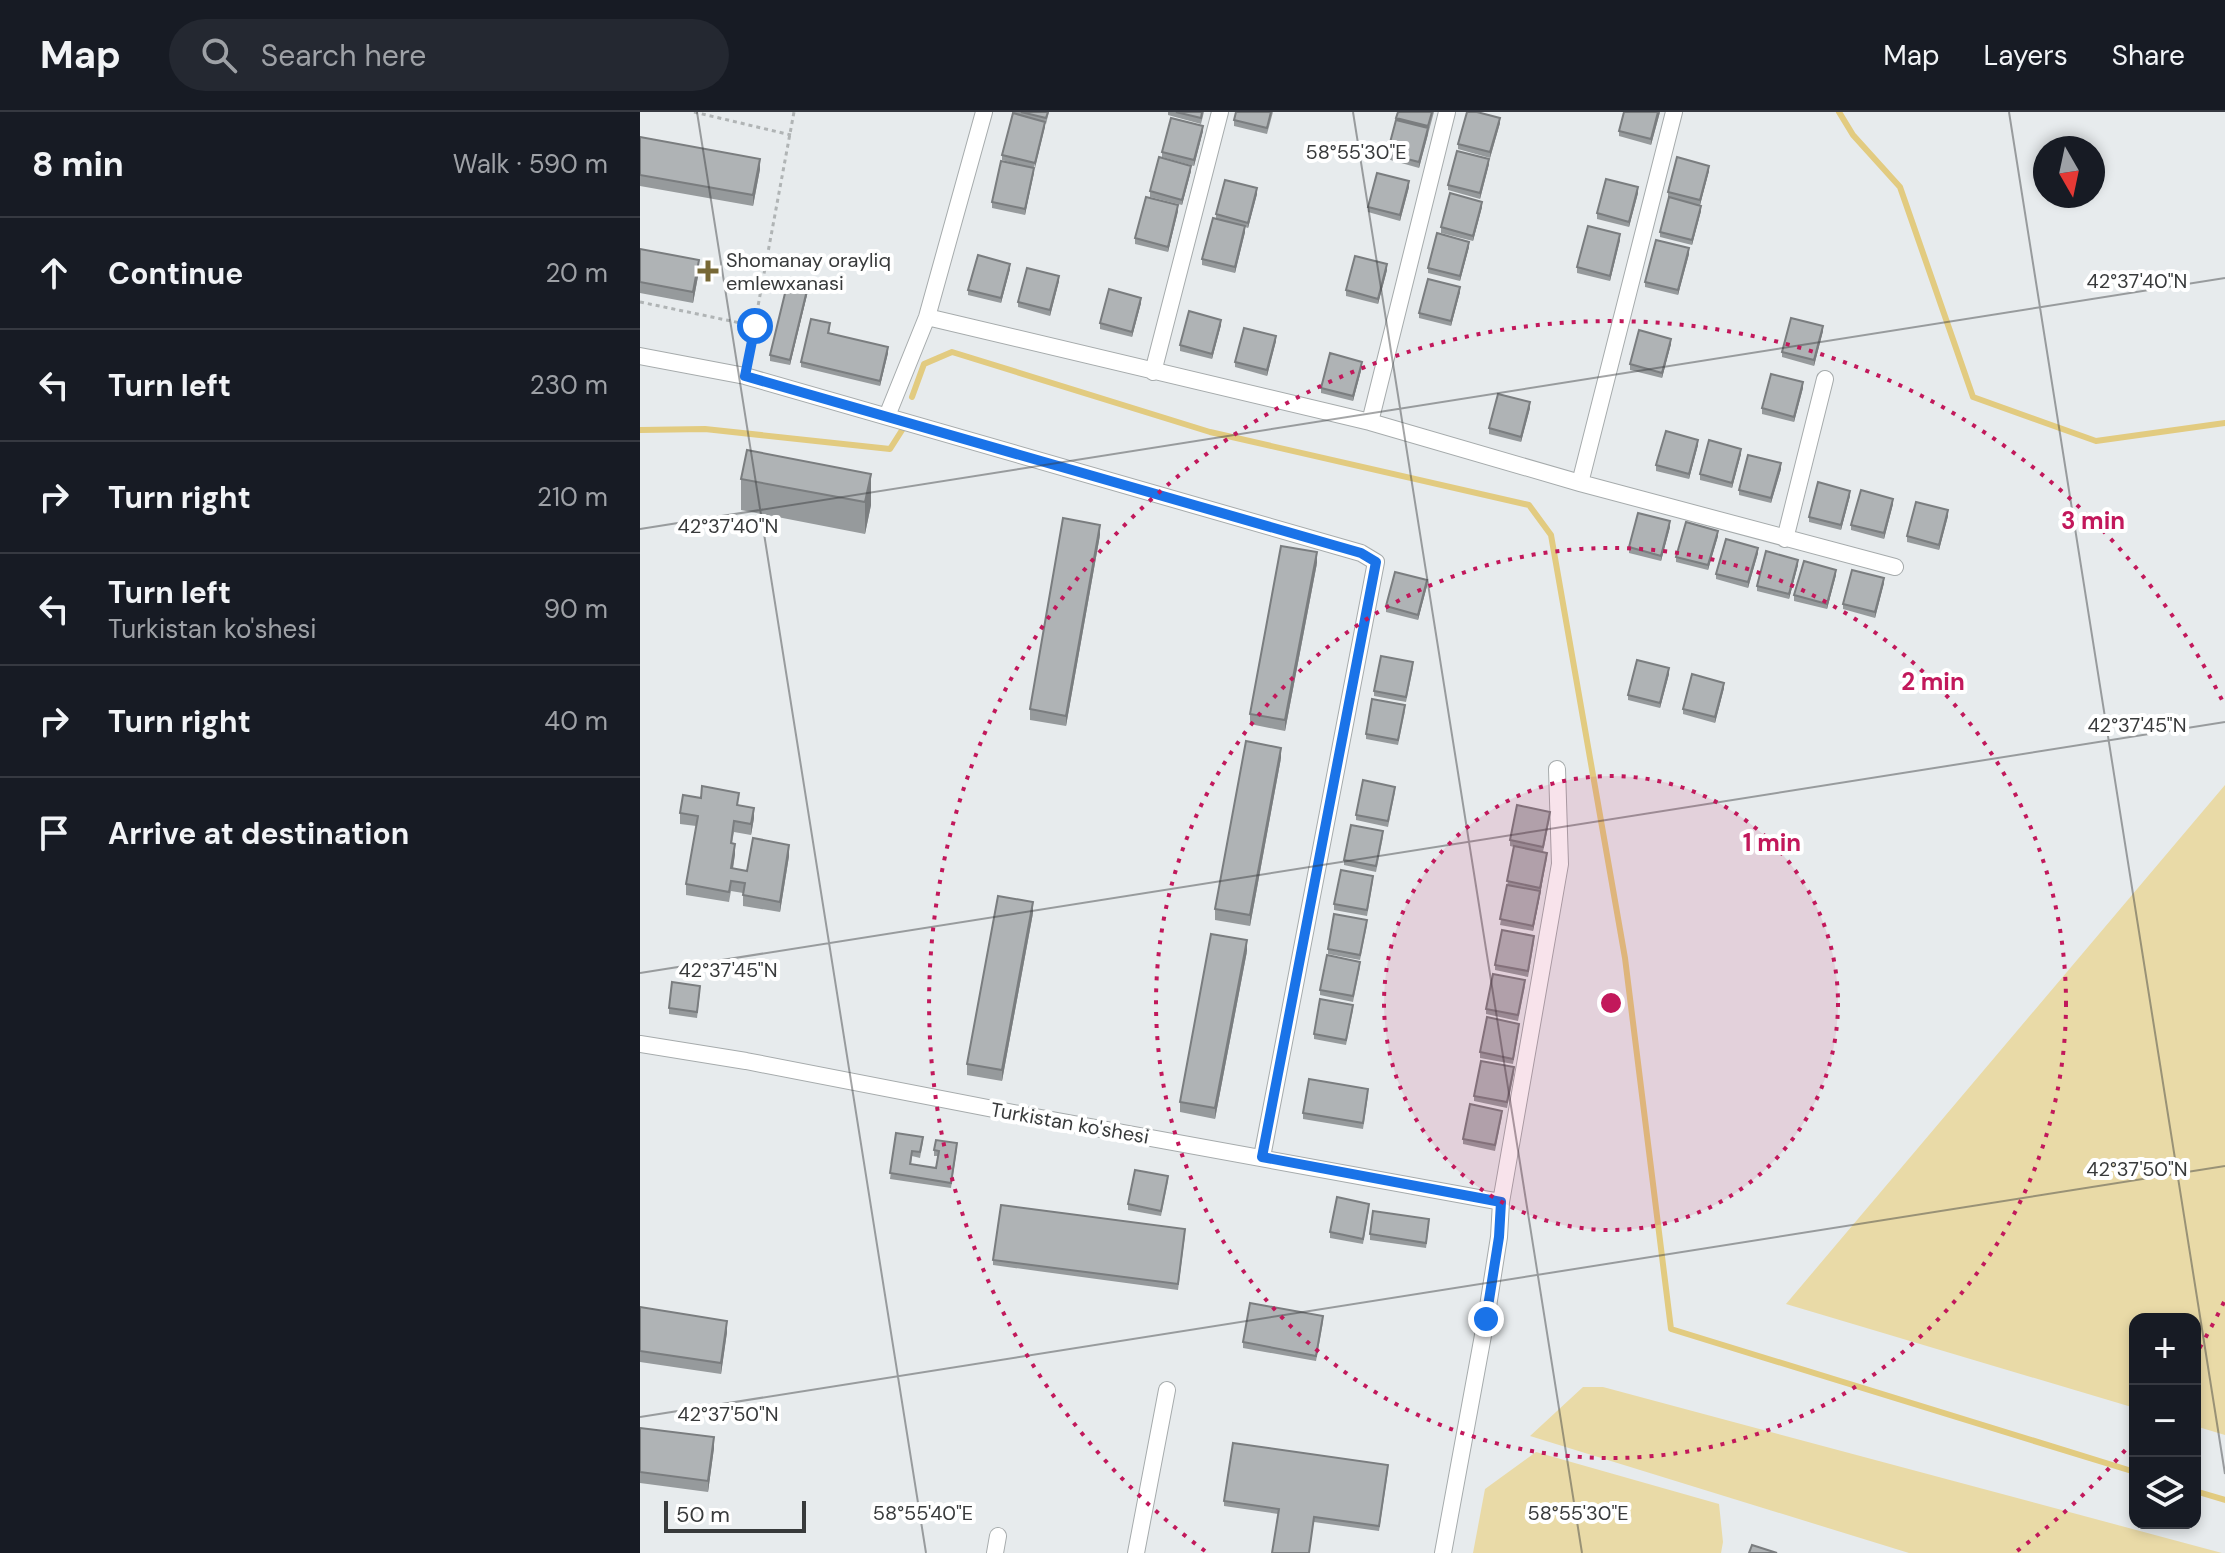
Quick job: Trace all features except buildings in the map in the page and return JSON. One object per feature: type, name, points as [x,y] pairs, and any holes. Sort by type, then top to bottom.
[{"type":"street","points":[[887,416],[927,317],[984,112]]},
{"type":"street","points":[[1153,372],[1220,112]]},
{"type":"street","points":[[1370,422],[1447,112]]},
{"type":"street","points":[[1580,483],[1674,112]]},
{"type":"street","points":[[927,317],[1370,422],[1580,483],[1895,567]]},
{"type":"street","points":[[640,356],[745,376],[1361,553],[1376,562],[1262,1157]]},
{"type":"street","points":[[1785,539],[1825,379]]},
{"type":"street","points":[[1443,1553],[1486,1319],[1499,1237],[1501,1202],[1560,864],[1557,769]]},
{"type":"street","name":"Turkistan ko'shesi","points":[[640,1044],[746,1061],[1004,1112],[1501,1202]]},
{"type":"street","points":[[1136,1553],[1167,1390]]},
{"type":"path","points":[[694,112],[791,135]]},
{"type":"path","points":[[745,376],[794,112]]},
{"type":"path","points":[[640,302],[755,326]]},
{"type":"shaded area","points":[[2225,785],[2225,1435],[2201,1428],[2201,1313],[2129,1313],[2129,1406],[1786,1304]]},
{"type":"shaded area","points":[[1583,1387],[1603,1387],[2222,1553],[1909,1553],[1530,1436]]},
{"type":"shaded area","points":[[1536,1452],[1719,1504],[1723,1542],[1721,1553],[1473,1553],[1485,1489]]},
{"type":"waterway","points":[[1839,112],[1853,135],[1900,187],[1973,397],[2096,441],[2225,423]]},
{"type":"waterway","points":[[912,397],[924,364],[952,352],[1210,432],[1529,505],[1551,535],[1625,958],[1671,1329],[2129,1470]]},
{"type":"waterway","points":[[640,430],[705,429],[890,449],[904,427]]},
{"type":"waterway","points":[[2201,1493],[2225,1500]]},
{"type":"place","name":"Shomanay orayliq emlewxanasi","points":[[708,271]]},
{"type":"route","points":[[755,326],[745,376],[1361,553],[1376,562],[1262,1157],[1501,1202],[1499,1237],[1486,1319]]}]
